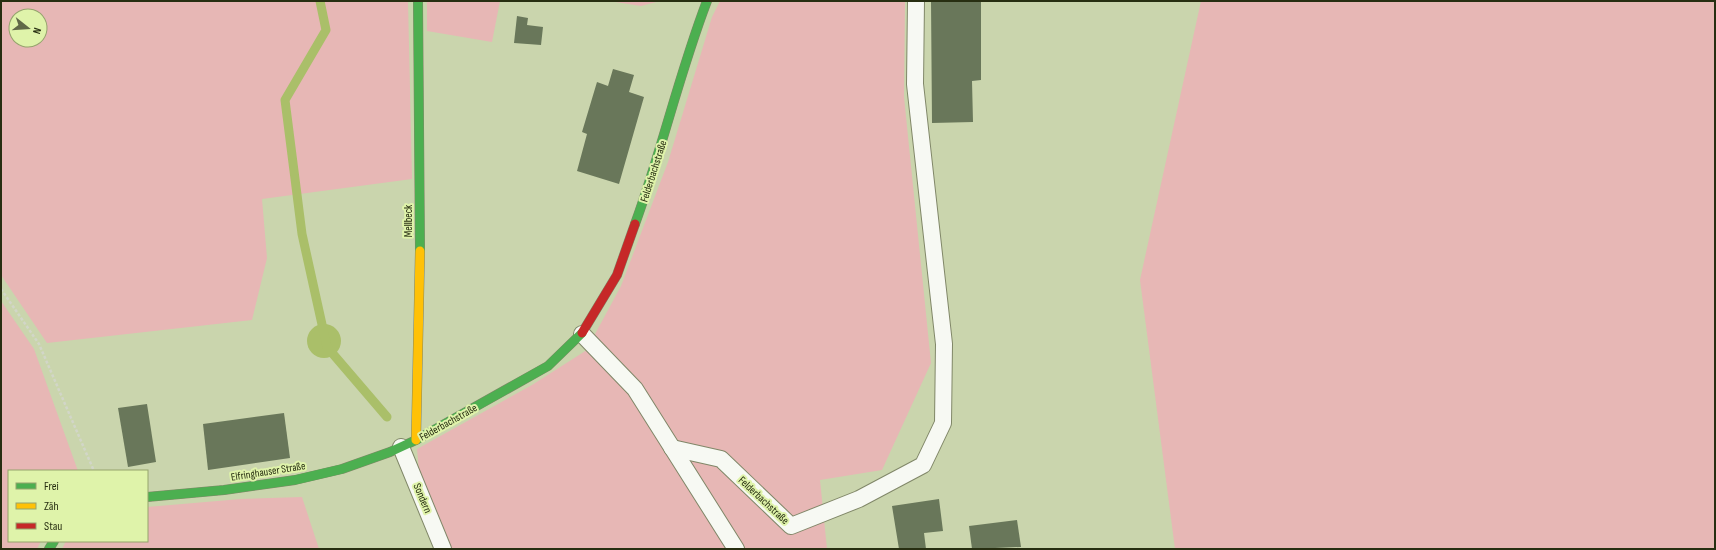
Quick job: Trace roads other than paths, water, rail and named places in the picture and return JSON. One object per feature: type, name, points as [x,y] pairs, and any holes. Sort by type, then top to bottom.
[{"type":"street","name":"Mellbeck","points":[[416,440],[420,236],[418,1]]},
{"type":"street","name":"Felderbachstraße","points":[[395,449],[416,440],[548,366],[582,334],[617,275],[654,172],[691,44],[707,1]]},
{"type":"street","name":"Elfringhauser Straße","points":[[148,497],[224,490],[295,480],[342,469],[395,449]]},
{"type":"lane","name":"Felderbachstraße","points":[[672,448],[721,459],[791,526],[859,499],[923,465],[943,423],[944,344],[915,84],[916,1]]},
{"type":"lane","points":[[582,334],[635,389],[736,549]]},
{"type":"lane","name":"Sondern","points":[[395,449],[443,549]]},
{"type":"waterway","points":[[320,1],[326,30],[285,100],[302,234],[327,347],[387,417]]}]
